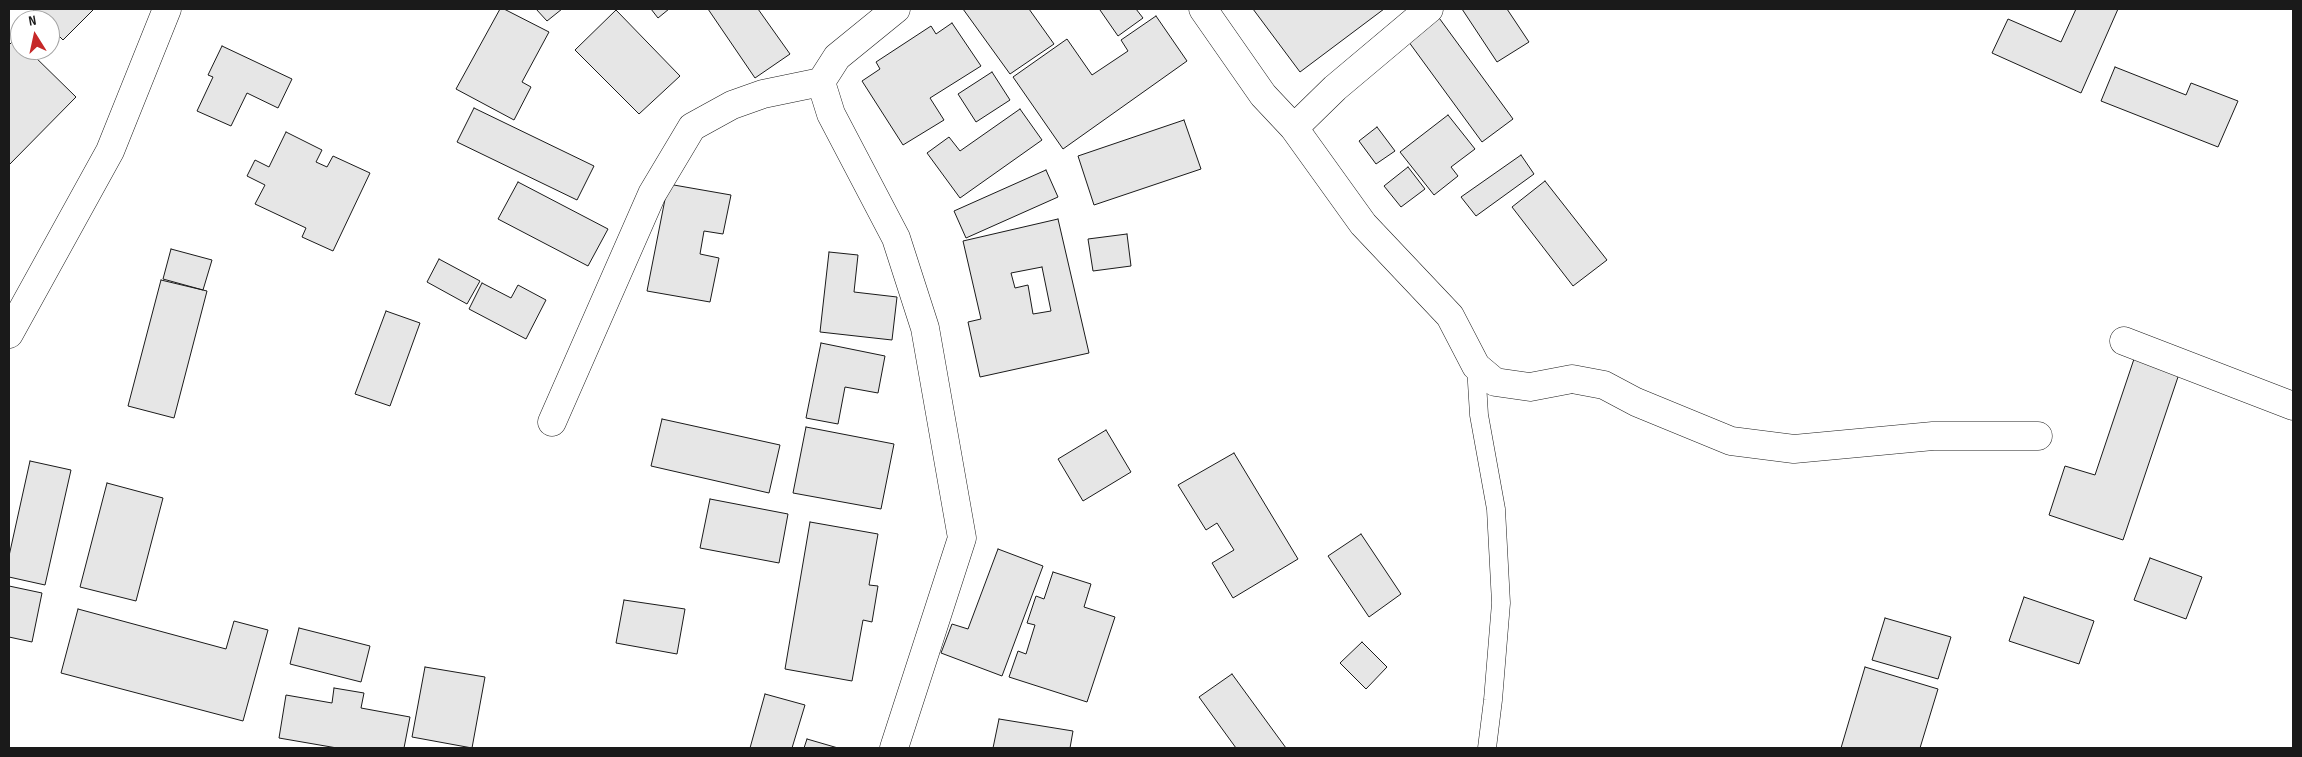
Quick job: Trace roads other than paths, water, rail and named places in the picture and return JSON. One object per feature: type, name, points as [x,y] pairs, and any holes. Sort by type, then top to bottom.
[{"type":"street","points":[[9,334],[110,151],[167,9]]},
{"type":"street","points":[[552,422],[652,194],[692,127],[732,105],[763,94],[821,82],[837,58],[896,9]]},
{"type":"street","points":[[1203,9],[1263,95],[1294,128],[1363,224],[1450,316],[1476,366],[1495,382],[1530,387],[1572,379],[1604,385],[1636,402],[1731,441],[1794,449],[1933,436],[2038,436]]},
{"type":"street","points":[[1294,128],[1335,88],[1429,9]]},
{"type":"street","points":[[821,82],[831,114],[896,238],[919,310],[924,328],[962,538],[894,748]]},
{"type":"street","points":[[2124,341],[2293,406]]},
{"type":"lane","points":[[1476,366],[1479,415],[1496,509],[1501,603],[1494,700],[1487,748]]}]
